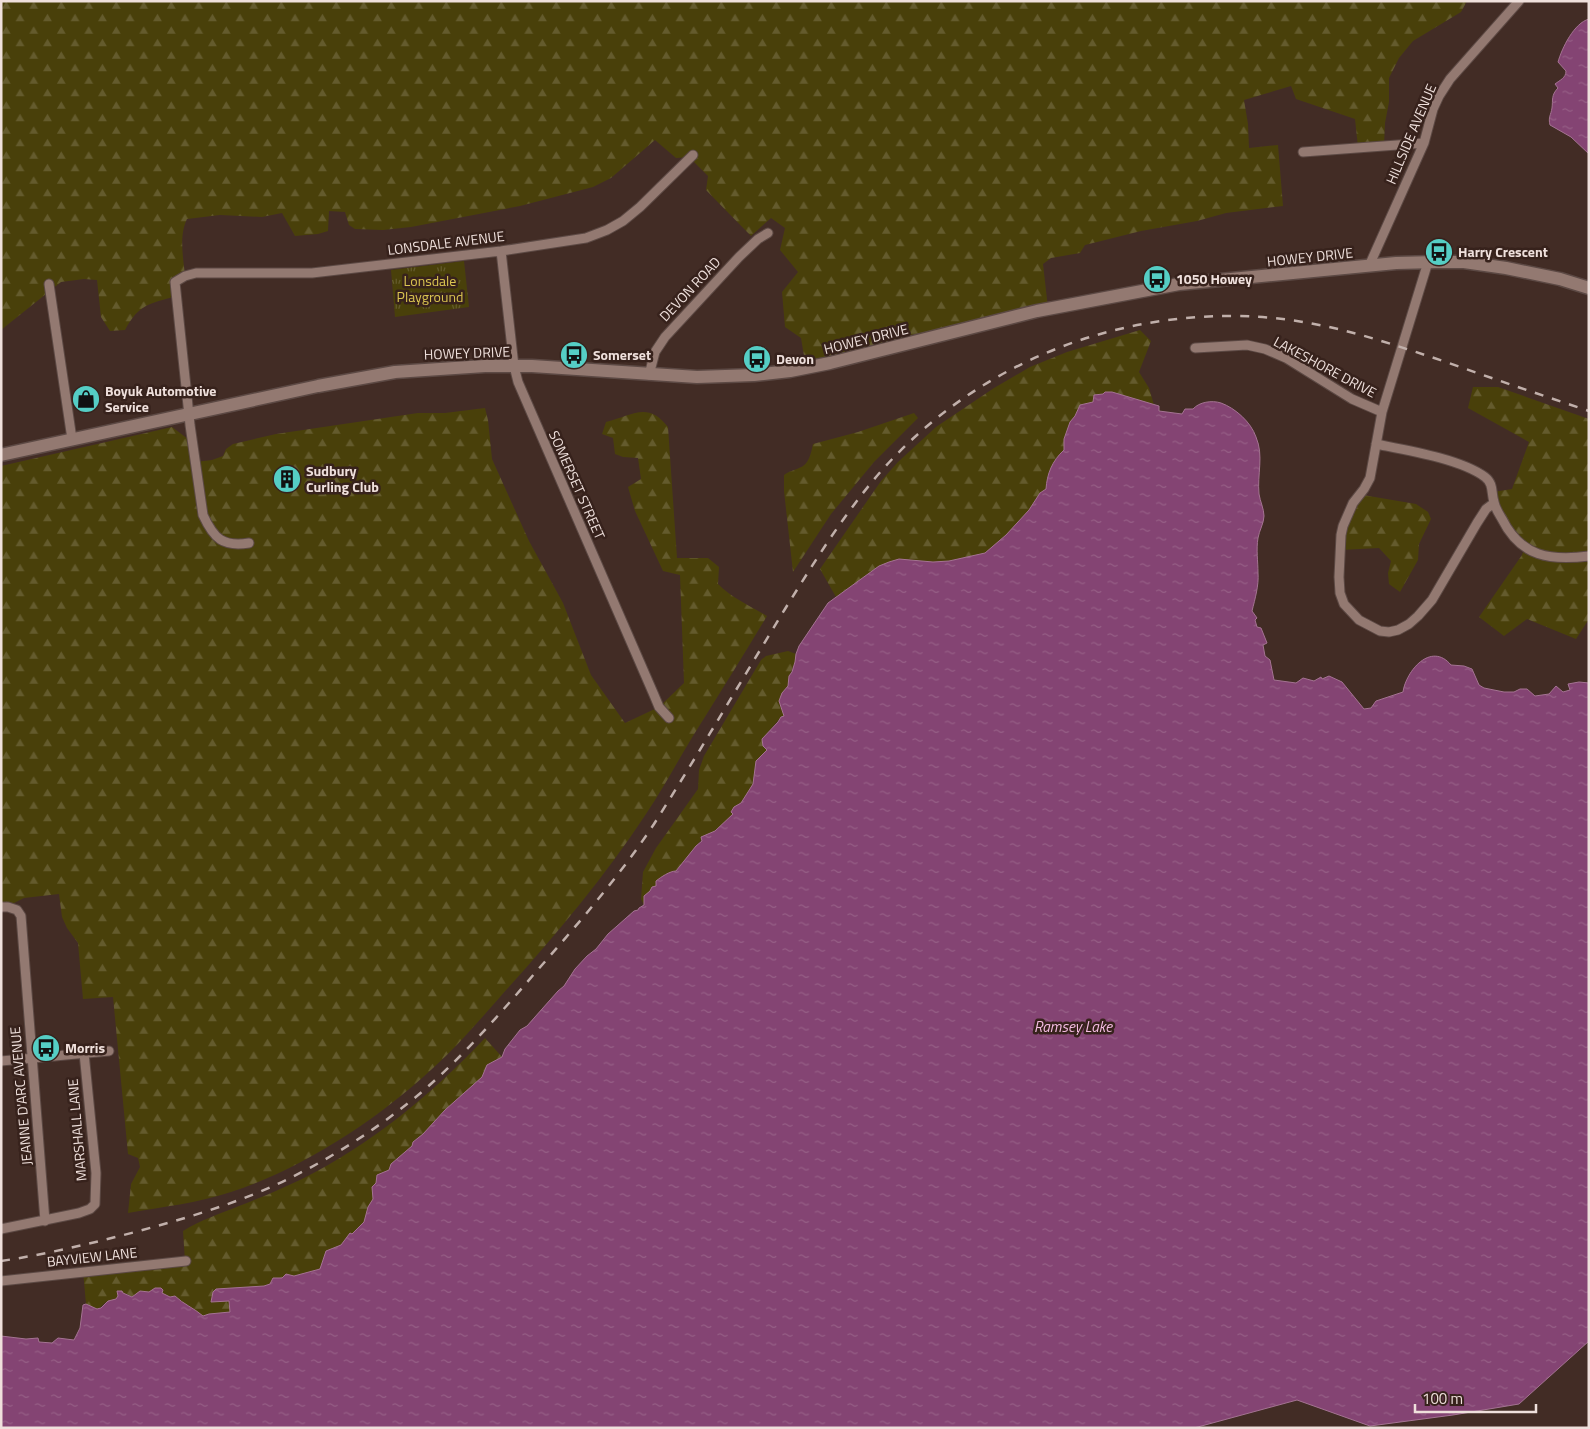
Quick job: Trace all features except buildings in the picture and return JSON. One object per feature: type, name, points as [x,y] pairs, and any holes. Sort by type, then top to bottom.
[{"type":"main road","name":"HOWEY DRIVE","points":[[1,455],[388,373],[458,367],[514,366],[649,375],[716,377],[790,371],[840,361],[1037,311],[1179,284],[1369,266],[1428,262],[1464,262],[1498,266],[1560,279],[1589,288]]},
{"type":"street","name":"HILLSIDE AVENUE","points":[[1369,266],[1424,143],[1433,109],[1439,96],[1450,79],[1519,1]]},
{"type":"street","points":[[1303,152],[1424,143]]},
{"type":"street","name":"LONSDALE AVENUE","points":[[189,414],[175,282],[185,276],[196,273],[312,272],[501,251],[586,238],[607,230],[640,207],[693,155]]},
{"type":"street","name":"DEVON ROAD","points":[[649,375],[655,352],[665,336],[739,257],[758,239],[768,233]]},
{"type":"street","name":"SOMERSET STREET","points":[[501,251],[514,366],[522,392],[659,707],[669,718]]},
{"type":"street","points":[[1428,262],[1382,412],[1370,478],[1364,489],[1352,503],[1345,518],[1340,550],[1340,593],[1344,604],[1359,620],[1380,631],[1389,632],[1410,624],[1435,596],[1486,509],[1494,503]]},
{"type":"street","points":[[49,284],[72,440]]},
{"type":"street","name":"LAKESHORE DRIVE","points":[[1195,348],[1247,345],[1264,349],[1286,358],[1352,399],[1382,412]]},
{"type":"street","points":[[189,414],[203,515],[209,527],[224,542],[234,545],[249,542]]},
{"type":"street","points":[[1376,444],[1456,463],[1484,476],[1491,484],[1494,503],[1515,540],[1527,550],[1556,559],[1589,556]]},
{"type":"street","name":"JEANNE D'ARC AVENUE","points":[[1,907],[17,910],[20,916],[45,1221]]},
{"type":"street","points":[[1,1061],[109,1051]]},
{"type":"street","name":"MARSHALL LANE","points":[[45,1221],[79,1213],[90,1209],[96,1204],[96,1173],[84,1053]]},
{"type":"street","points":[[1,1229],[45,1221]]},
{"type":"street","name":"BAYVIEW LANE","points":[[1,1281],[186,1261]]},
{"type":"green space","points":[[1,1],[1467,1],[1461,12],[1413,41],[1399,58],[1389,78],[1389,102],[1385,123],[1384,145],[1358,147],[1355,119],[1296,99],[1291,86],[1244,100],[1249,148],[1278,145],[1283,206],[1226,213],[1085,245],[1080,253],[1051,258],[1043,264],[1048,308],[806,368],[801,338],[785,327],[782,292],[798,272],[780,250],[785,228],[771,218],[751,236],[706,190],[708,176],[689,157],[676,158],[655,140],[611,178],[593,187],[520,206],[411,227],[383,230],[355,229],[349,225],[345,212],[329,211],[328,231],[295,236],[282,213],[262,217],[220,215],[187,219],[182,239],[185,275],[174,282],[176,296],[146,306],[140,310],[125,330],[110,331],[101,317],[97,280],[84,279],[61,282],[1,330]]},
{"type":"green space","name":"Lonsdale Playground","points":[[464,261],[469,307],[395,317],[391,270]]},
{"type":"green space","points":[[1140,330],[1151,341],[1139,372],[1149,388],[1154,405],[1112,392],[1105,392],[1098,394],[1093,402],[1080,405],[1070,422],[1064,439],[1064,450],[1053,463],[1046,483],[1046,489],[1040,493],[1029,510],[1006,535],[985,553],[949,561],[908,560],[879,566],[836,597],[820,569],[881,481],[898,462],[936,427],[994,388],[1030,367],[1067,352]]},
{"type":"green space","points":[[1473,387],[1498,387],[1589,419],[1589,619],[1576,639],[1527,619],[1504,636],[1479,617],[1522,555],[1525,547],[1515,540],[1493,492],[1512,489],[1529,442],[1468,408]]},
{"type":"green space","points":[[485,408],[492,459],[529,541],[563,603],[591,675],[625,723],[659,707],[684,683],[680,575],[663,571],[635,511],[628,487],[641,479],[638,458],[623,457],[615,454],[613,438],[602,434],[606,422],[640,412],[647,412],[661,419],[668,427],[677,558],[708,558],[719,567],[718,584],[723,589],[767,616],[652,805],[614,860],[544,947],[442,1060],[410,1088],[363,1124],[338,1141],[285,1170],[218,1196],[128,1213],[131,1184],[140,1167],[138,1158],[128,1154],[113,997],[83,999],[78,943],[67,928],[62,917],[59,894],[24,898],[8,906],[1,907],[1,466],[172,427],[192,442],[195,462],[212,460],[223,456],[226,449],[233,444],[276,434],[418,413],[445,413]]},
{"type":"green space","points":[[914,413],[918,418],[874,462],[831,514],[793,572],[784,475],[805,464],[813,444],[858,432]]},
{"type":"green space","points":[[1363,495],[1416,504],[1428,512],[1431,519],[1419,544],[1418,560],[1400,592],[1389,584],[1388,573],[1391,561],[1379,548],[1341,550],[1344,526]]},
{"type":"green space","points":[[788,651],[796,654],[788,686],[781,697],[784,716],[762,739],[767,750],[756,761],[753,784],[741,803],[734,807],[733,814],[715,832],[705,835],[676,871],[667,873],[644,905],[641,899],[643,872],[656,848],[698,789],[699,770],[704,756],[761,660],[766,656]]},
{"type":"green space","points":[[485,1038],[502,1057],[487,1065],[482,1077],[445,1110],[413,1142],[412,1146],[391,1164],[389,1170],[377,1175],[376,1183],[372,1187],[373,1199],[364,1222],[341,1245],[326,1251],[320,1269],[282,1278],[264,1286],[216,1289],[229,1301],[230,1312],[203,1316],[179,1300],[154,1290],[149,1292],[140,1291],[132,1297],[118,1292],[116,1299],[108,1301],[97,1309],[86,1304],[83,1271],[185,1261],[183,1231],[203,1220],[263,1197],[302,1179],[353,1150],[377,1134],[422,1098]]},
{"type":"water","points":[[1589,19],[1589,154],[1571,137],[1550,125],[1549,120],[1553,95],[1558,88],[1555,84],[1566,73],[1558,62],[1560,56],[1578,25]]},
{"type":"water","name":"Ramsey Lake","points":[[1112,392],[1159,406],[1159,411],[1182,414],[1185,409],[1193,409],[1202,403],[1221,403],[1232,408],[1242,416],[1254,431],[1260,451],[1259,494],[1264,516],[1257,542],[1258,582],[1252,611],[1257,618],[1255,620],[1257,627],[1261,628],[1267,643],[1263,645],[1265,656],[1270,660],[1274,680],[1296,683],[1303,678],[1314,681],[1321,677],[1322,679],[1329,676],[1342,682],[1364,709],[1371,708],[1376,701],[1403,692],[1405,684],[1414,668],[1428,657],[1435,656],[1443,658],[1451,665],[1472,669],[1479,685],[1484,688],[1504,692],[1527,689],[1535,696],[1549,694],[1556,686],[1563,692],[1570,690],[1568,684],[1589,683],[1589,1341],[1519,1404],[1370,1426],[1297,1400],[1194,1428],[1,1428],[1,1336],[26,1339],[38,1338],[39,1342],[52,1343],[58,1338],[74,1340],[80,1328],[83,1305],[86,1304],[97,1309],[101,1308],[108,1301],[116,1299],[118,1296],[117,1291],[122,1291],[132,1297],[140,1291],[149,1292],[155,1288],[161,1288],[163,1290],[162,1293],[170,1297],[175,1296],[203,1316],[230,1312],[229,1301],[211,1302],[213,1292],[216,1289],[264,1286],[270,1284],[273,1278],[282,1278],[286,1274],[294,1276],[320,1269],[326,1251],[341,1245],[350,1233],[352,1234],[364,1222],[368,1207],[373,1199],[372,1187],[376,1183],[377,1175],[389,1170],[391,1164],[412,1146],[413,1142],[445,1110],[482,1077],[487,1065],[502,1057],[505,1049],[520,1030],[527,1026],[564,986],[575,969],[587,956],[596,949],[608,934],[634,911],[644,905],[644,896],[652,887],[656,886],[656,881],[668,873],[676,871],[702,841],[701,837],[715,831],[733,814],[731,812],[734,807],[741,803],[753,784],[756,761],[767,750],[763,746],[762,739],[784,716],[779,701],[782,693],[788,686],[789,676],[792,672],[799,646],[828,603],[879,566],[889,562],[899,559],[933,562],[949,561],[985,553],[1006,535],[1029,510],[1040,493],[1046,489],[1051,468],[1064,450],[1064,439],[1070,422],[1080,405],[1093,402],[1094,395]]},
{"type":"railway","points":[[1,1261],[70,1248],[139,1231],[235,1202],[272,1187],[356,1141],[433,1082],[463,1053],[507,1005],[582,919],[627,863],[671,797],[819,555],[869,485],[918,434],[956,403],[997,377],[1040,355],[1086,338],[1133,326],[1182,319],[1231,316],[1260,317],[1314,324],[1366,336],[1589,411]]},
{"type":"place","name":"Harry Crescent","points":[[1439,252]]},
{"type":"place","name":"1050 Howey","points":[[1157,279]]},
{"type":"place","name":"Somerset","points":[[574,355]]},
{"type":"place","name":"Devon","points":[[757,359]]},
{"type":"place","name":"Boyuk Automotive Service","points":[[86,399]]},
{"type":"place","name":"Sudbury Curling Club","points":[[287,479]]},
{"type":"place","name":"Morris","points":[[46,1048]]}]
